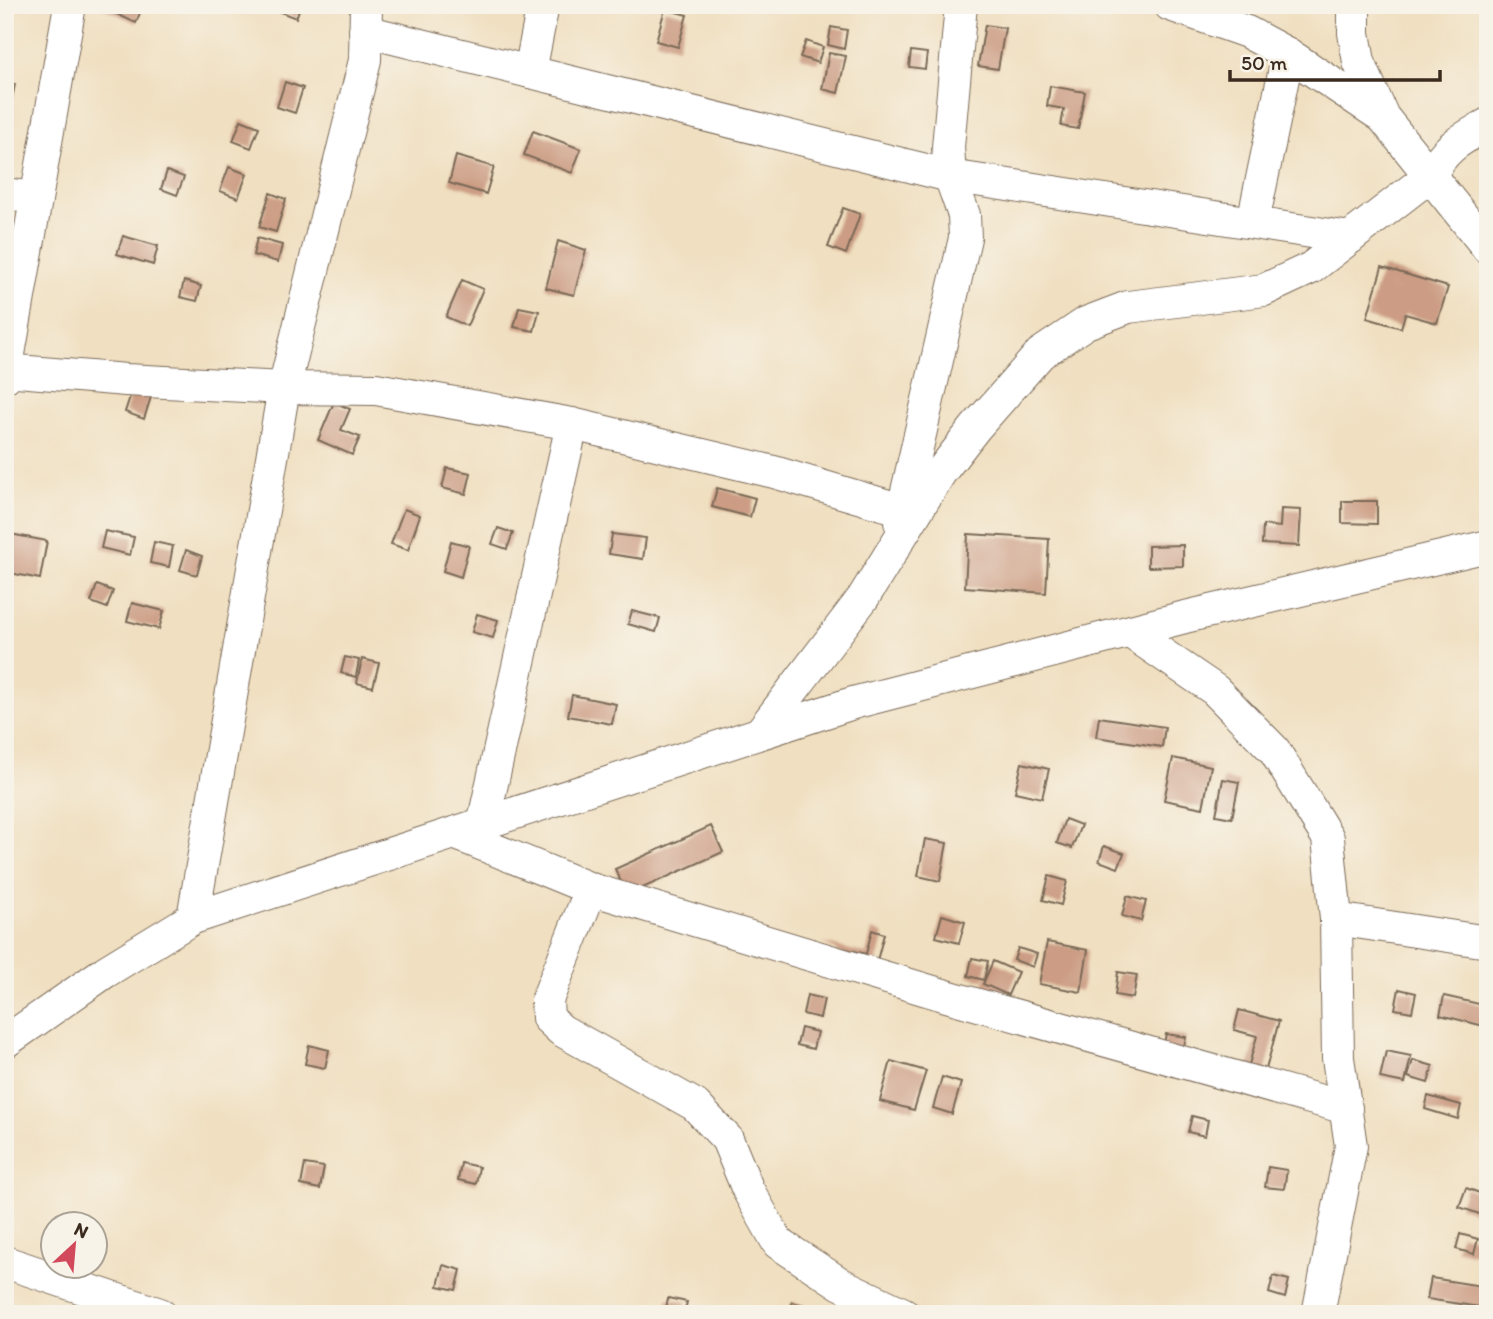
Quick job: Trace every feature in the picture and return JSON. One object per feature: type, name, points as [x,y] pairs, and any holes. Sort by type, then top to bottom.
[{"type":"street","points":[[70,5],[6,372],[284,388],[376,389],[572,424],[774,472],[902,510]]},
{"type":"street","points":[[530,72],[542,5]]},
{"type":"street","points":[[894,547],[965,238],[964,215],[950,176],[948,147],[961,5]]},
{"type":"street","points":[[1170,5],[1247,32],[1288,54],[1382,117],[1488,248]]},
{"type":"street","points":[[1354,5],[1354,33],[1359,62],[1382,117]]},
{"type":"street","points":[[193,918],[284,388],[365,60],[366,18],[530,72],[950,176],[1350,238]]},
{"type":"street","points":[[1254,222],[1288,54]]},
{"type":"street","points":[[760,733],[863,598],[940,473],[975,428],[1040,354],[1086,323],[1128,307],[1264,290],[1311,268],[1431,175],[1438,159],[1449,148],[1488,124]]},
{"type":"street","points":[[5,194],[36,198]]},
{"type":"street","points":[[483,824],[572,424]]},
{"type":"street","points":[[5,1042],[105,972],[193,918],[853,703],[1130,632],[1488,546]]},
{"type":"street","points":[[1130,632],[1215,690],[1274,750],[1328,838],[1336,919],[1338,1058],[1351,1146],[1318,1314]]},
{"type":"street","points":[[454,834],[591,889],[963,1001],[1346,1108]]},
{"type":"street","points":[[591,889],[547,1000],[548,1018],[561,1030],[695,1105],[727,1139],[748,1190],[779,1243],[841,1284],[904,1314]]},
{"type":"street","points":[[1336,919],[1488,942]]},
{"type":"street","points":[[5,1262],[160,1314]]},
{"type":"building","points":[[104,5],[143,5],[136,23],[103,8]]},
{"type":"building","points":[[262,5],[301,5],[296,18]]},
{"type":"building","points":[[753,5],[776,5],[775,11],[753,8]]},
{"type":"building","points":[[665,9],[687,15],[678,47],[656,41]]},
{"type":"building","points":[[985,25],[1005,28],[998,69],[978,66]]},
{"type":"building","points":[[831,27],[847,30],[844,49],[828,45]]},
{"type":"building","points":[[806,41],[823,47],[818,63],[800,57]]},
{"type":"building","points":[[911,51],[927,53],[925,69],[909,67]]},
{"type":"building","points":[[829,53],[846,56],[838,93],[822,89]]},
{"type":"building","points":[[5,82],[15,84],[9,114],[5,114]]},
{"type":"building","points":[[285,82],[303,88],[295,113],[277,107]]},
{"type":"building","points":[[1050,86],[1085,92],[1078,129],[1061,126],[1064,109],[1047,106]]},
{"type":"building","points":[[241,120],[259,127],[251,148],[233,141]]},
{"type":"building","points":[[533,131],[581,149],[572,173],[524,155]]},
{"type":"building","points":[[456,156],[494,167],[486,194],[449,183]]},
{"type":"building","points":[[229,167],[247,174],[238,198],[220,191]]},
{"type":"building","points":[[167,171],[184,177],[177,195],[161,189]]},
{"type":"building","points":[[270,193],[286,199],[276,232],[259,227]]},
{"type":"building","points":[[843,208],[860,214],[846,254],[828,247]]},
{"type":"building","points":[[123,236],[158,246],[153,265],[117,254]]},
{"type":"building","points":[[257,238],[282,245],[278,262],[253,255]]},
{"type":"building","points":[[558,241],[586,250],[574,295],[546,288]]},
{"type":"building","points":[[1382,267],[1448,287],[1437,323],[1405,314],[1401,328],[1367,318]]},
{"type":"building","points":[[462,280],[483,289],[467,326],[446,317]]},
{"type":"building","points":[[184,281],[201,286],[197,301],[180,297]]},
{"type":"building","points":[[519,307],[539,311],[534,331],[514,327]]},
{"type":"building","points":[[138,372],[157,378],[144,419],[125,412]]},
{"type":"building","points":[[334,402],[350,409],[341,430],[360,437],[352,455],[318,440]]},
{"type":"building","points":[[447,468],[471,473],[466,494],[442,488]]},
{"type":"building","points":[[717,488],[755,498],[750,517],[712,507]]},
{"type":"building","points":[[1342,501],[1377,501],[1377,524],[1342,523]]},
{"type":"building","points":[[404,509],[420,515],[408,550],[391,544]]},
{"type":"building","points":[[1281,509],[1301,510],[1299,546],[1262,544],[1263,525],[1280,527]]},
{"type":"building","points":[[498,528],[513,533],[507,549],[492,544]]},
{"type":"building","points":[[105,531],[134,537],[130,555],[101,548]]},
{"type":"building","points":[[10,534],[47,541],[40,579],[5,572]]},
{"type":"building","points":[[612,534],[646,538],[643,559],[609,554]]},
{"type":"building","points":[[968,534],[1049,539],[1046,593],[965,587]]},
{"type":"building","points":[[451,541],[469,546],[461,577],[443,571]]},
{"type":"building","points":[[154,542],[173,546],[169,567],[150,563]]},
{"type":"building","points":[[1183,545],[1183,566],[1148,567],[1148,546]]},
{"type":"building","points":[[186,550],[202,556],[197,575],[180,570]]},
{"type":"building","points":[[97,585],[113,591],[107,608],[91,602]]},
{"type":"building","points":[[132,603],[164,611],[159,629],[127,621]]},
{"type":"building","points":[[632,611],[660,618],[656,632],[628,624]]},
{"type":"building","points":[[477,614],[498,620],[493,638],[472,632]]},
{"type":"building","points":[[345,657],[359,660],[356,677],[341,673]]},
{"type":"building","points":[[362,659],[379,663],[373,687],[357,683]]},
{"type":"building","points":[[572,695],[616,704],[612,724],[568,716]]},
{"type":"building","points":[[1099,717],[1165,727],[1162,747],[1096,737]]},
{"type":"building","points":[[1173,758],[1211,766],[1203,808],[1164,800]]},
{"type":"building","points":[[1022,763],[1049,769],[1042,798],[1015,792]]},
{"type":"building","points":[[1223,779],[1239,782],[1232,818],[1216,815]]},
{"type":"building","points":[[1065,819],[1081,825],[1072,848],[1057,843]]},
{"type":"building","points":[[711,826],[723,852],[627,895],[615,869]]},
{"type":"building","points":[[925,839],[947,843],[940,881],[918,876]]},
{"type":"building","points":[[1104,846],[1124,853],[1118,868],[1099,861]]},
{"type":"building","points":[[1049,876],[1067,881],[1061,905],[1043,900]]},
{"type":"building","points":[[1127,896],[1146,901],[1141,921],[1122,916]]},
{"type":"building","points":[[942,915],[965,922],[959,943],[936,937]]},
{"type":"building","points":[[872,930],[884,934],[874,972],[823,943],[866,954]]},
{"type":"building","points":[[1047,942],[1088,950],[1081,992],[1039,984]]},
{"type":"building","points":[[1018,948],[1037,954],[1033,967],[1014,960]]},
{"type":"building","points":[[972,958],[988,961],[984,980],[968,976]]},
{"type":"building","points":[[993,961],[1018,972],[1008,995],[983,984]]},
{"type":"building","points":[[1118,972],[1137,975],[1133,998],[1115,995]]},
{"type":"building","points":[[1399,989],[1416,993],[1412,1012],[1395,1009]]},
{"type":"building","points":[[807,995],[824,999],[820,1018],[803,1014]]},
{"type":"building","points":[[1444,996],[1488,1006],[1488,1027],[1440,1015]]},
{"type":"building","points":[[1239,1010],[1279,1021],[1262,1084],[1245,1079],[1257,1036],[1234,1030]]},
{"type":"building","points":[[801,1028],[817,1032],[813,1049],[797,1045]]},
{"type":"building","points":[[1166,1034],[1186,1037],[1182,1056],[1162,1052]]},
{"type":"building","points":[[309,1045],[329,1050],[325,1068],[305,1064]]},
{"type":"building","points":[[1386,1051],[1411,1056],[1405,1083],[1380,1078]]},
{"type":"building","points":[[1413,1060],[1433,1066],[1428,1083],[1408,1077]]},
{"type":"building","points":[[891,1061],[926,1071],[914,1110],[880,1101]]},
{"type":"building","points":[[942,1077],[961,1083],[952,1114],[933,1108]]},
{"type":"building","points":[[1428,1096],[1461,1105],[1458,1119],[1425,1109]]},
{"type":"building","points":[[1192,1116],[1208,1120],[1205,1136],[1188,1132]]},
{"type":"building","points":[[461,1163],[479,1167],[476,1184],[458,1180]]},
{"type":"building","points":[[305,1164],[324,1167],[320,1189],[301,1185]]},
{"type":"building","points":[[1268,1167],[1287,1170],[1284,1189],[1265,1187]]},
{"type":"building","points":[[1466,1188],[1488,1196],[1488,1217],[1459,1207]]},
{"type":"building","points":[[1460,1234],[1478,1239],[1474,1254],[1456,1249]]},
{"type":"building","points":[[443,1265],[461,1270],[456,1290],[438,1286]]},
{"type":"building","points":[[1273,1276],[1289,1280],[1285,1298],[1269,1293]]},
{"type":"building","points":[[1431,1278],[1488,1287],[1486,1308],[1427,1299]]},
{"type":"building","points":[[668,1298],[687,1302],[684,1314],[665,1314]]},
{"type":"building","points":[[792,1302],[808,1306],[806,1314],[789,1314]]}]
